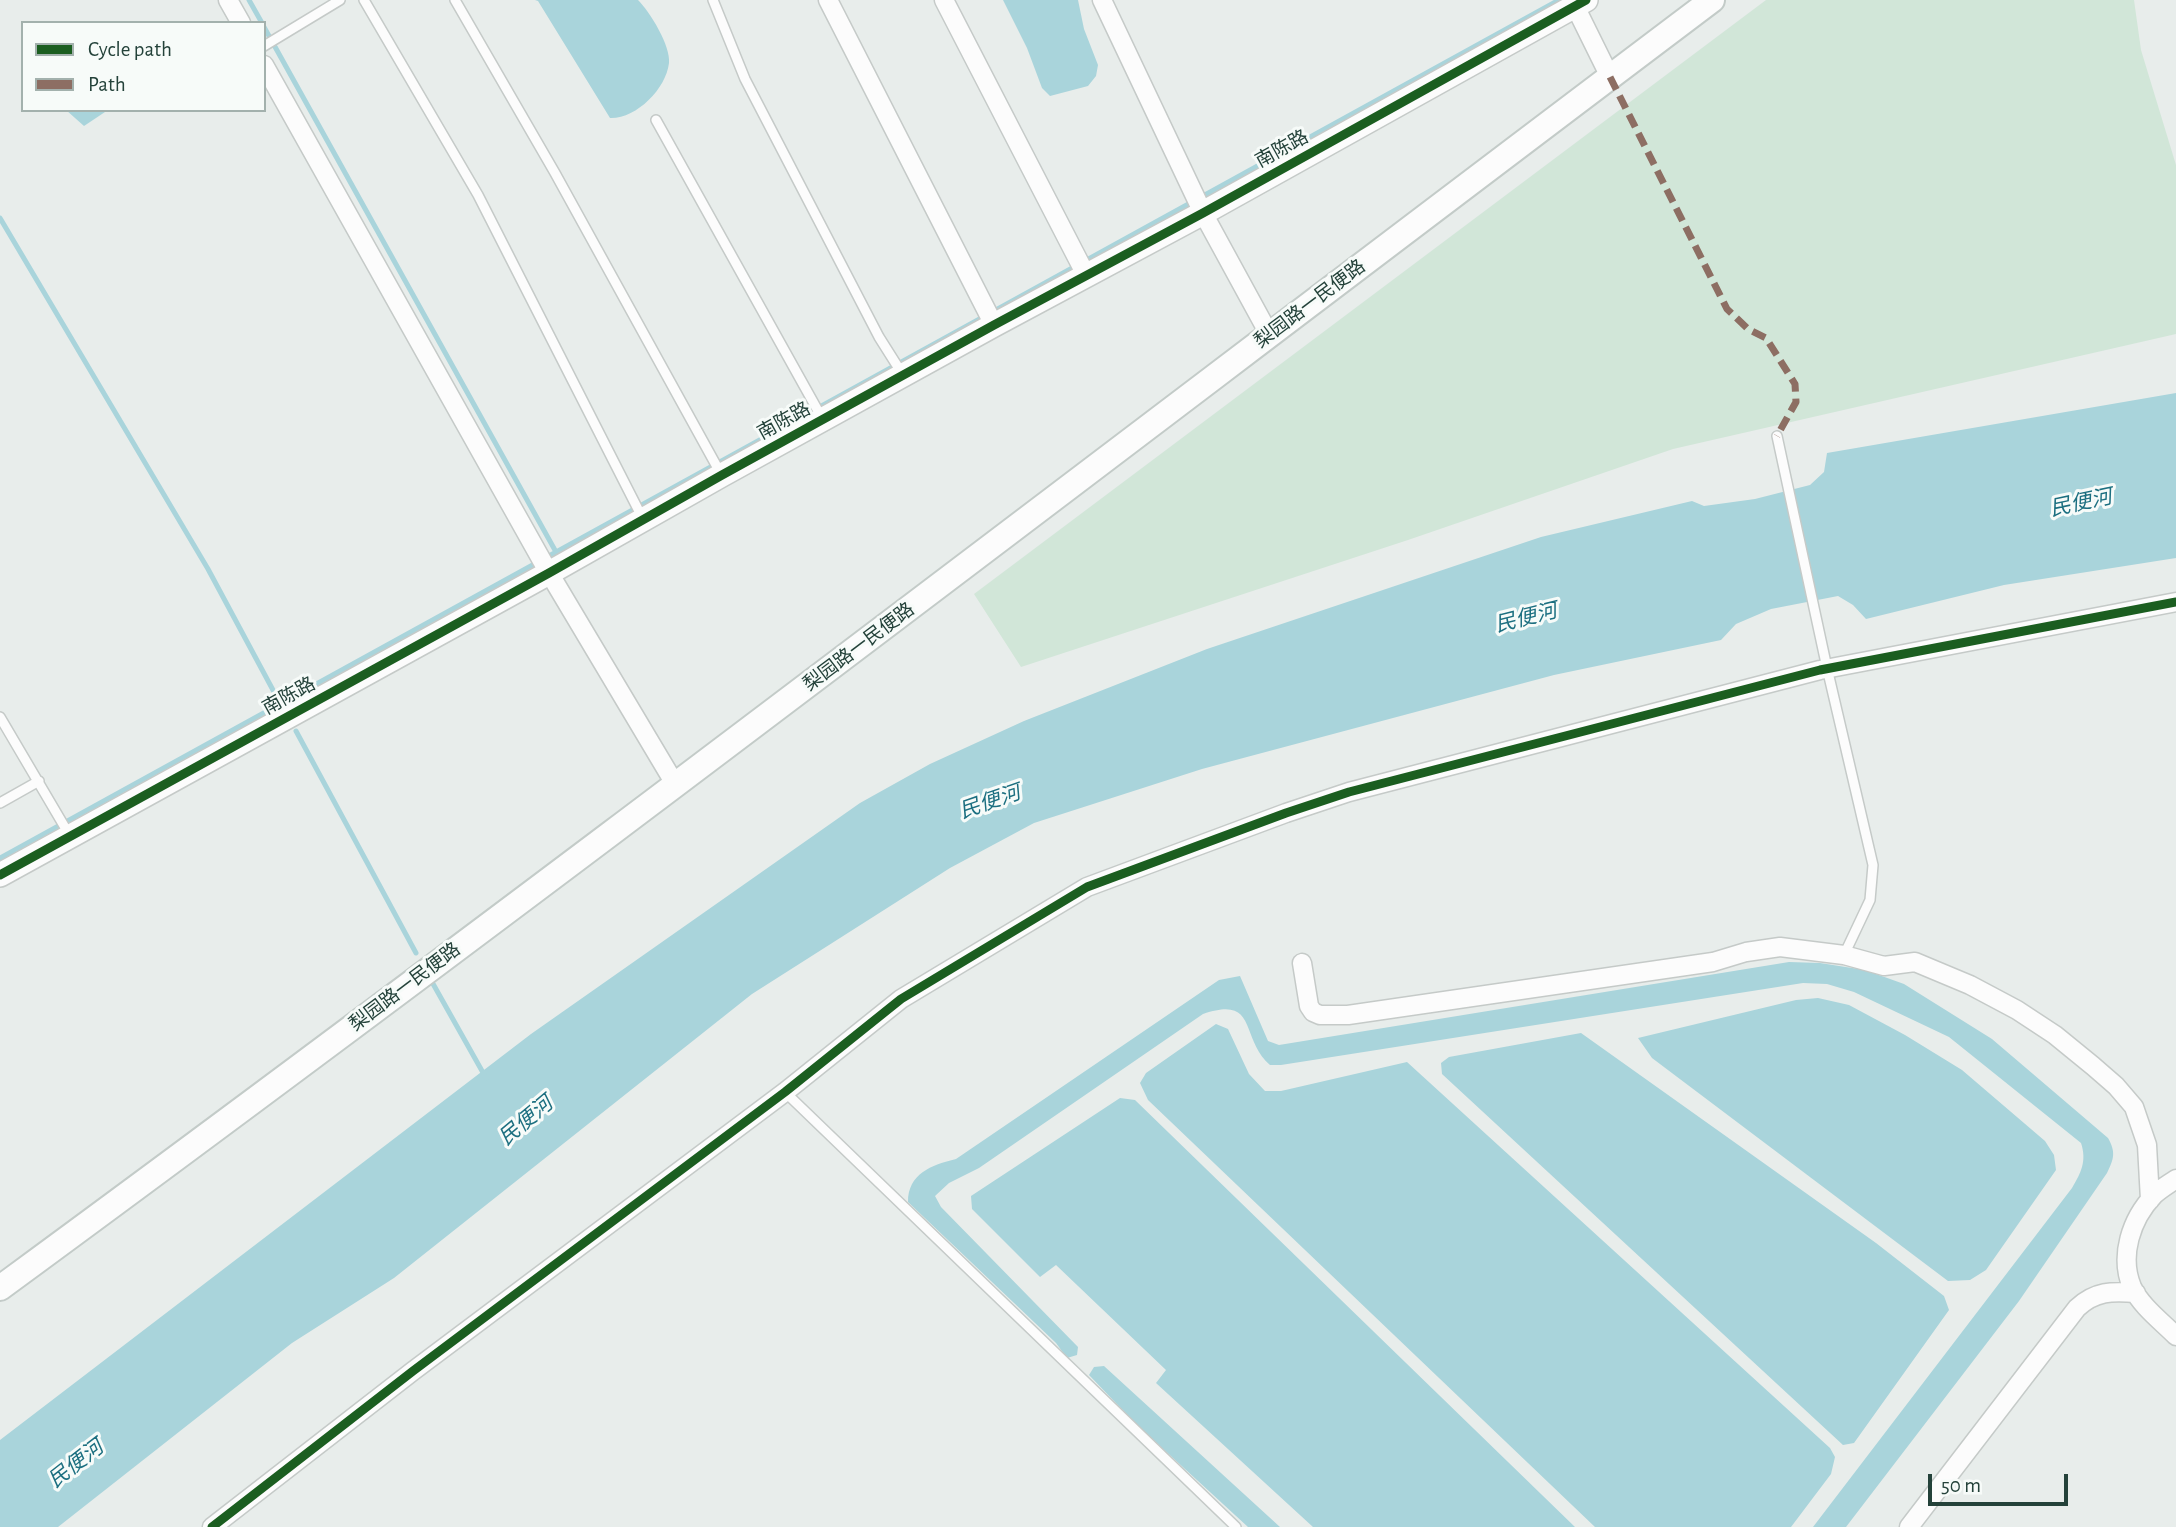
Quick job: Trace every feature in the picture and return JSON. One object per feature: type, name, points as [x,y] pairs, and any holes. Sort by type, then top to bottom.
[{"type":"main road","name":"梨园路一民便路","points":[[0,1288],[805,688],[1712,0]]},
{"type":"street","points":[[228,0],[240,21]]},
{"type":"street","points":[[828,0],[990,317]]},
{"type":"street","points":[[944,0],[1082,267]]},
{"type":"street","points":[[1102,0],[1199,204],[1269,334]]},
{"type":"street","points":[[1576,2],[1610,78]]},
{"type":"street","name":"南陈路","points":[[0,875],[65,828],[990,317],[1576,2]]},
{"type":"street","points":[[266,69],[544,564],[675,783]]},
{"type":"street","points":[[212,1527],[413,1371],[785,1093],[901,999],[1087,887],[1349,792],[1827,668],[2176,602]]},
{"type":"street","points":[[1302,963],[1309,1006],[1313,1012],[1330,1016],[1713,962],[1760,949],[1800,948],[1844,955],[1884,966],[1915,962],[1970,985],[2017,1010],[2064,1043],[2116,1086],[2134,1107],[2147,1145],[2150,1200]]},
{"type":"street","points":[[2176,1179],[2154,1194],[2130,1233],[2126,1262],[2136,1293],[2176,1336]]},
{"type":"street","points":[[1909,1527],[2077,1308],[2089,1297],[2116,1291],[2136,1293]]},
{"type":"lane","points":[[266,45],[340,0]]},
{"type":"lane","points":[[364,0],[478,195],[639,512]]},
{"type":"lane","points":[[454,0],[555,173],[718,468]]},
{"type":"lane","points":[[713,0],[745,79],[873,325],[899,368]]},
{"type":"lane","points":[[656,120],[819,412]]},
{"type":"lane","points":[[1777,436],[1872,865],[1870,900],[1844,955]]},
{"type":"lane","points":[[0,717],[65,828]]},
{"type":"lane","points":[[0,803],[39,781]]},
{"type":"lane","points":[[785,1093],[1236,1527]]},
{"type":"green space","points":[[1766,0],[2134,0],[2141,50],[2176,165],[2176,334],[1673,449],[1408,540],[1021,667],[974,594]]},
{"type":"water","points":[[535,0],[638,0],[659,30],[669,56],[667,73],[656,92],[639,108],[620,117],[610,118]]},
{"type":"water","points":[[1003,0],[1078,0],[1084,29],[1098,65],[1096,76],[1088,86],[1050,96],[1042,88],[1027,48]]},
{"type":"water","points":[[68,112],[105,112],[84,126]]},
{"type":"water","name":"民便河","points":[[2176,393],[2176,558],[2004,585],[1866,619],[1853,605],[1838,596],[1771,609],[1736,624],[1721,640],[1554,675],[1202,769],[1034,823],[950,868],[752,994],[394,1278],[292,1343],[58,1527],[0,1527],[0,1440],[531,1034],[860,803],[930,764],[1024,721],[1207,649],[1541,537],[1692,501],[1704,506],[1755,499],[1810,485],[1824,472],[1827,453]]},
{"type":"water","points":[[1789,962],[1820,963],[1865,970],[1904,984],[1992,1039],[2108,1138],[2113,1152],[2107,1173],[2019,1301],[1846,1527],[1813,1527],[2072,1188],[2083,1161],[2081,1143],[1949,1037],[1854,992],[1827,984],[1803,983],[1281,1065],[1270,1065],[1261,1054],[1241,1015],[1233,1010],[1203,1014],[979,1168],[949,1183],[935,1196],[941,1207],[1078,1347],[1077,1355],[1067,1358],[1056,1343],[908,1202],[912,1184],[923,1172],[956,1159],[1219,980],[1240,976],[1268,1041],[1279,1045]]},
{"type":"water","points":[[1818,998],[1849,1005],[1962,1070],[2045,1141],[2054,1155],[2056,1170],[1986,1270],[1970,1280],[1948,1281],[1652,1058],[1638,1038],[1796,1000]]},
{"type":"water","points":[[1216,1024],[1228,1029],[1249,1074],[1265,1091],[1281,1091],[1407,1062],[1830,1448],[1835,1457],[1831,1474],[1791,1527],[1595,1527],[1148,1100],[1140,1083],[1146,1073]]},
{"type":"water","points":[[1581,1033],[1876,1243],[1944,1296],[1949,1310],[1854,1443],[1843,1445],[1442,1074],[1441,1063],[1449,1057]]},
{"type":"water","points":[[1120,1098],[1135,1100],[1575,1527],[1313,1527],[1156,1383],[1166,1370],[1056,1265],[1040,1277],[972,1209],[971,1196]]},
{"type":"water","points":[[1104,1366],[1280,1527],[1248,1527],[1136,1424],[1089,1375],[1094,1367]]},
{"type":"waterway","points":[[249,0],[261,21]]},
{"type":"waterway","points":[[0,858],[1559,0]]},
{"type":"waterway","points":[[266,31],[556,552]]},
{"type":"waterway","points":[[0,218],[208,569],[281,705]]},
{"type":"waterway","points":[[296,731],[416,953]]},
{"type":"waterway","points":[[432,982],[486,1078]]},
{"type":"marked path","points":[[1610,77],[1727,309],[1748,329],[1766,338],[1795,384],[1796,402],[1777,436]]},
{"type":"cycle path","points":[[0,875],[1586,0]]},
{"type":"cycle path","points":[[212,1527],[413,1371],[785,1092],[901,999],[1087,887],[1349,792],[1820,670],[2176,602]]}]
